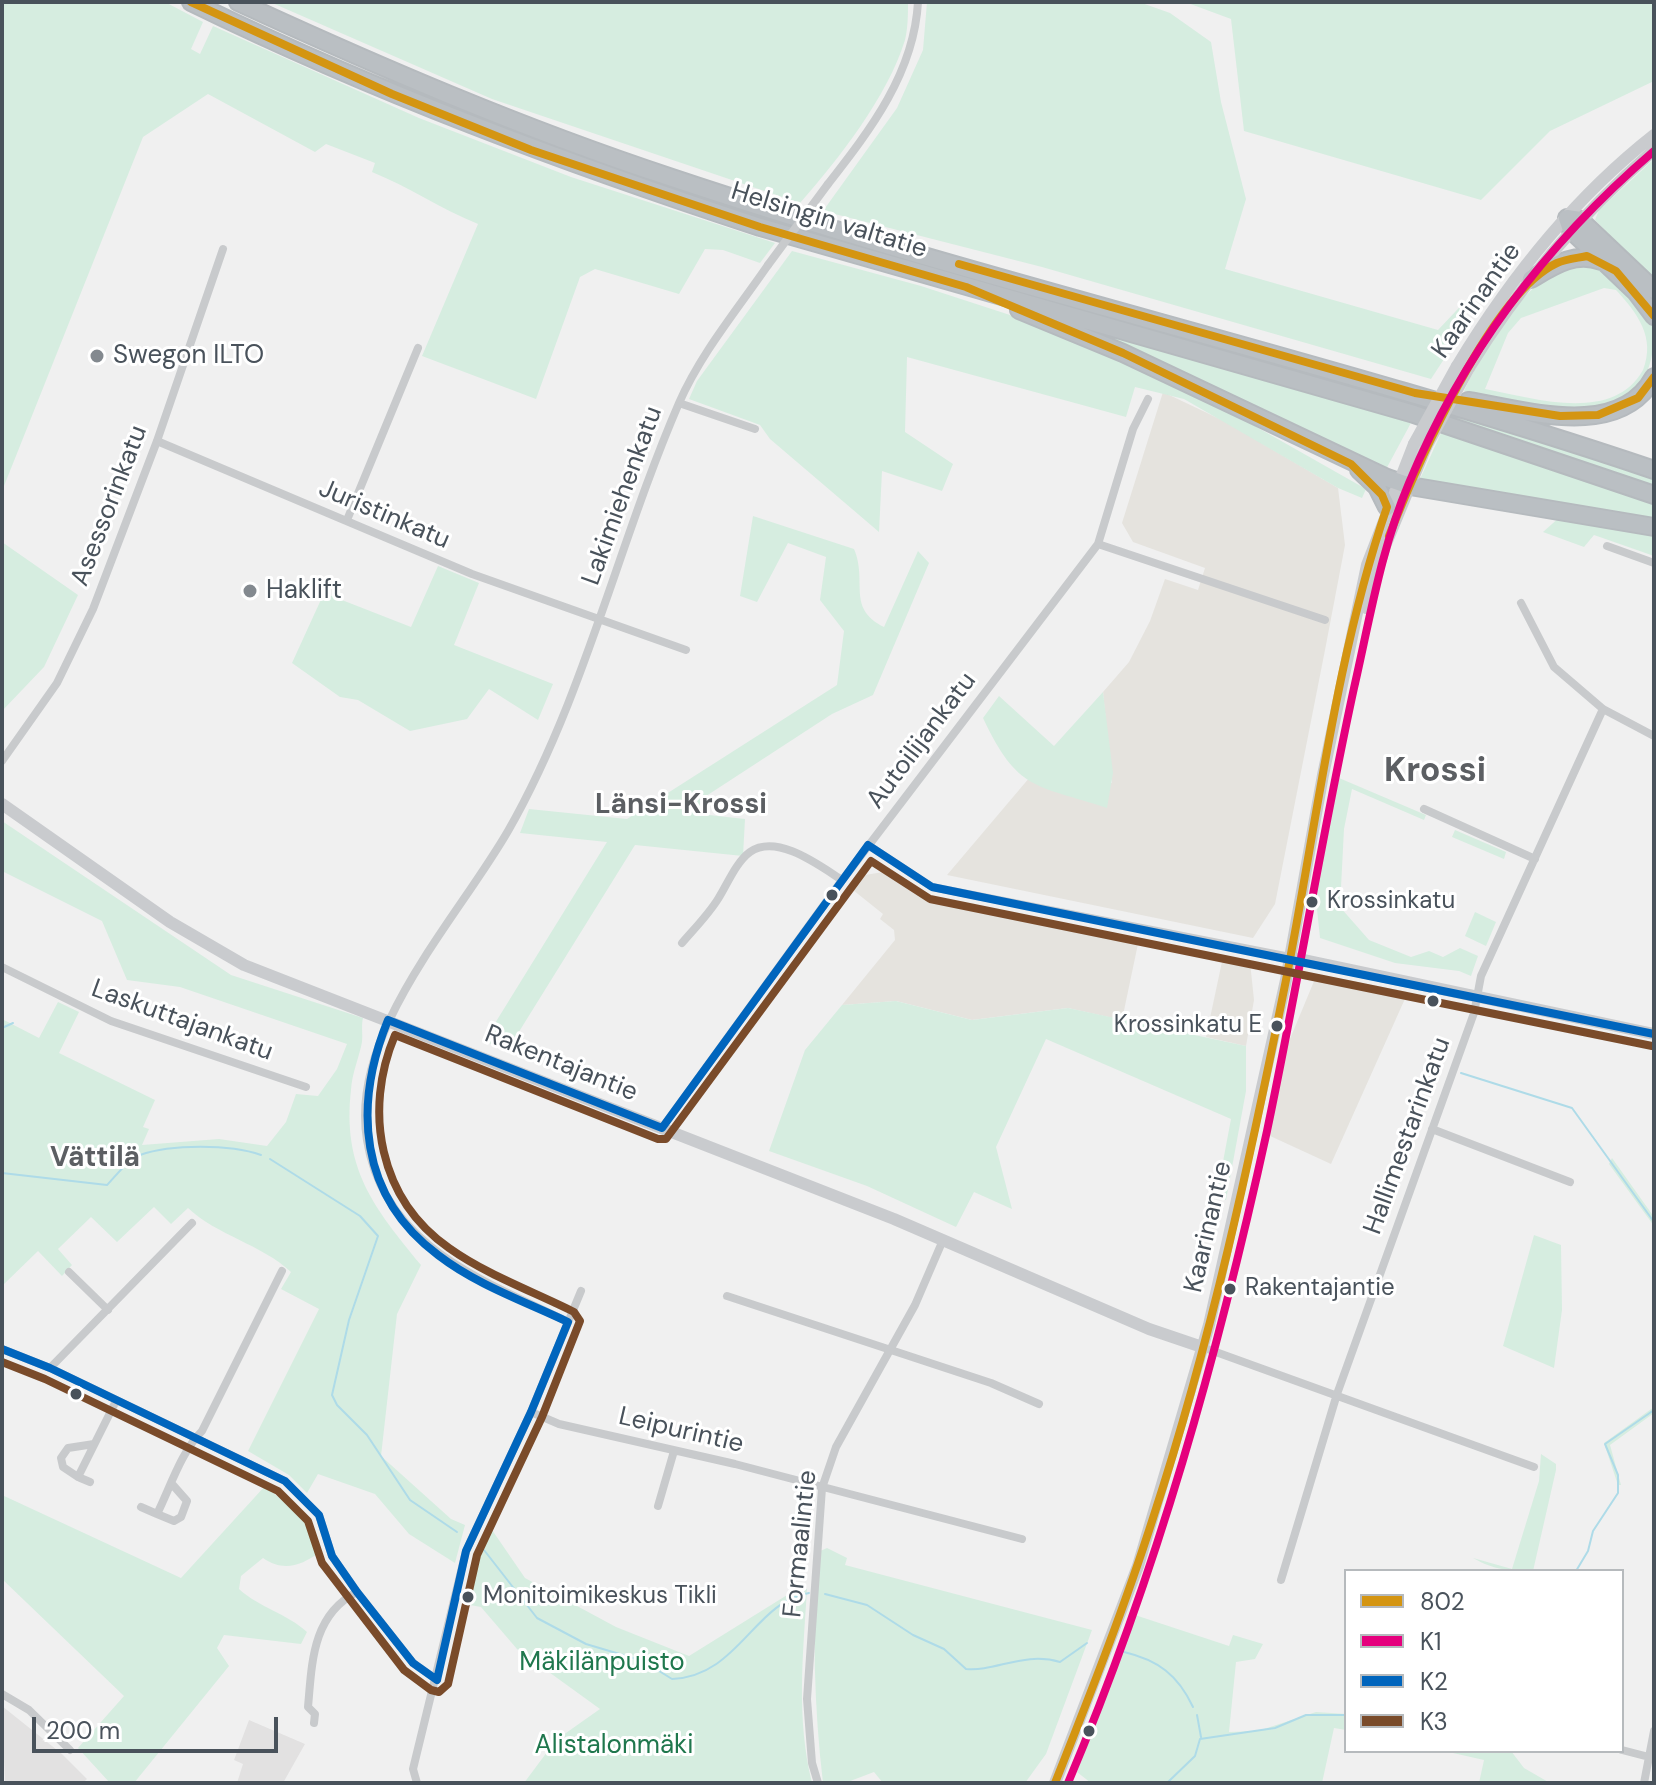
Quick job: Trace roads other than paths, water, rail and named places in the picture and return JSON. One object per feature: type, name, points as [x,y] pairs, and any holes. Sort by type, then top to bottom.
[{"type":"highway","name":"Helsingin valtatie","points":[[191,2],[392,94],[531,150],[760,227],[1414,414],[1654,495]]},
{"type":"highway","name":"Helsingin valtatie","points":[[238,2],[464,102],[669,178],[849,233],[1415,393],[1654,470]]},
{"type":"highway","points":[[1573,223],[1602,261],[1636,292],[1654,316]]},
{"type":"highway","points":[[1573,223],[1654,290]]},
{"type":"highway","points":[[1531,279],[1569,259],[1589,256],[1602,261]]},
{"type":"highway","points":[[966,287],[1123,353],[1351,464],[1404,483],[1654,527]]},
{"type":"highway","points":[[1415,393],[1560,416],[1598,415],[1638,398],[1654,377]]},
{"type":"highway","points":[[1351,464],[1377,487],[1387,507]]},
{"type":"main road","name":"Kaarinantie","points":[[1348,664],[1404,483],[1420,445],[1497,304],[1654,135]]},
{"type":"main road","name":"Kaarinantie","points":[[1463,367],[1573,223],[1654,150]]},
{"type":"main road","name":"Kaarinantie","points":[[1058,1782],[1138,1566],[1202,1347],[1231,1235],[1290,957],[1367,565],[1387,507],[1404,483]]},
{"type":"main road","name":"Rakentajantie","points":[[2,804],[170,922],[232,959],[943,1240],[1149,1329],[1202,1347]]},
{"type":"main road","points":[[1290,957],[1654,1034]]},
{"type":"street","name":"Lakimiehenkatu","points":[[568,1322],[461,1269],[424,1245],[401,1219],[370,1157],[365,1109],[370,1066],[388,1020],[486,868],[533,784],[679,403],[716,338],[870,129],[903,71],[916,30],[918,2]]},
{"type":"street","name":"Asessorinkatu","points":[[2,761],[57,683],[79,640],[157,441],[223,249]]},
{"type":"street","points":[[347,520],[418,348]]},
{"type":"street","name":"Autoilijankatu","points":[[662,1128],[868,845],[1098,544],[1133,429],[1148,399]]},
{"type":"street","points":[[679,403],[755,429]]},
{"type":"street","name":"Juristinkatu","points":[[157,441],[472,574],[686,650]]},
{"type":"street","points":[[1098,544],[1325,620]]},
{"type":"street","points":[[1607,546],[1654,563]]},
{"type":"street","points":[[1521,603],[1554,667],[1603,709],[1654,736]]},
{"type":"street","name":"Hallimestarinkatu","points":[[1281,1580],[1337,1394],[1432,1129],[1477,998],[1481,976],[1603,709]]},
{"type":"street","points":[[1424,809],[1535,859]]},
{"type":"street","points":[[868,845],[932,887],[1097,922],[1290,957]]},
{"type":"street","points":[[682,943],[715,903],[743,859],[756,849],[767,848],[801,855],[842,880]]},
{"type":"street","name":"Laskuttajankatu","points":[[2,967],[111,1021],[306,1087]]},
{"type":"street","points":[[1432,1129],[1570,1182]]},
{"type":"street","points":[[50,1368],[192,1223]]},
{"type":"street","name":"Formaalintie","points":[[818,1783],[812,1763],[807,1699],[822,1488],[836,1447],[915,1305],[943,1240]]},
{"type":"street","points":[[157,1514],[282,1271]]},
{"type":"street","points":[[69,1272],[108,1310]]},
{"type":"street","points":[[417,1783],[413,1769],[437,1680],[463,1559],[531,1412],[581,1291]]},
{"type":"street","points":[[727,1296],[991,1383],[1039,1404]]},
{"type":"street","name":"Rakentajantie","points":[[1202,1347],[1534,1467]]},
{"type":"street","points":[[2,1349],[50,1368],[194,1439],[276,1474],[304,1496],[319,1515],[332,1556],[357,1592],[413,1663],[437,1680]]},
{"type":"street","points":[[78,1477],[116,1401]]},
{"type":"street","name":"Leipurintie","points":[[531,1412],[559,1424],[1022,1539]]},
{"type":"street","points":[[90,1482],[63,1467],[63,1454],[72,1446],[94,1444]]},
{"type":"street","points":[[658,1506],[674,1451]]},
{"type":"street","points":[[141,1507],[174,1521],[181,1517],[187,1506],[186,1497],[172,1484]]},
{"type":"street","points":[[314,1723],[315,1714],[308,1707],[314,1645],[330,1616],[357,1592]]},
{"type":"street","points":[[2,1694],[29,1710],[70,1750]]},
{"type":"street","points":[[1644,1783],[1654,1731]]},
{"type":"street","points":[[1624,1751],[1649,1757]]},
{"type":"waterway","points":[[2,1028],[13,1023]]},
{"type":"waterway","points":[[1461,1073],[1572,1108],[1654,1222]]},
{"type":"waterway","points":[[2,1173],[107,1185],[131,1160],[153,1151],[217,1147],[261,1155]]},
{"type":"waterway","points":[[270,1159],[360,1216],[378,1236],[349,1320],[332,1395],[337,1405],[367,1435],[410,1500],[457,1532]]},
{"type":"waterway","points":[[1577,1569],[1588,1551],[1593,1531],[1618,1493],[1618,1475],[1605,1444],[1654,1410]]},
{"type":"waterway","points":[[484,1550],[537,1618],[586,1644],[643,1661],[672,1679],[695,1675],[714,1666],[774,1610],[790,1599],[809,1593]]},
{"type":"waterway","points":[[825,1594],[867,1605],[913,1635],[944,1649],[966,1669],[1034,1659],[1060,1662],[1087,1643]]},
{"type":"waterway","points":[[1124,1652],[1147,1659],[1166,1670],[1181,1686],[1193,1707]]},
{"type":"waterway","points":[[1197,1715],[1201,1737]]},
{"type":"waterway","points":[[1167,1783],[1195,1756],[1200,1739],[1275,1728],[1306,1715],[1344,1715]]},
{"type":"place","name":"Swegon ILTO","points":[[97,356]]},
{"type":"place","name":"Haklift","points":[[250,591]]},
{"type":"place","name":"Krossinkatu","points":[[1312,902]]},
{"type":"place","name":"Krossinkatu E","points":[[1277,1026]]},
{"type":"place","name":"Rakentajantie","points":[[1230,1289]]},
{"type":"place","name":"Monitoimikeskus Tikli","points":[[468,1597]]},
{"type":"district","name":"Krossi","points":[[1435,772]]},
{"type":"district","name":"Länsi-Krossi","points":[[681,806]]},
{"type":"district","name":"Vättilä","points":[[95,1159]]},
{"type":"park label","name":"Mäkilänpuisto","points":[[602,1663]]},
{"type":"park label","name":"Alistalonmäki","points":[[614,1746]]}]
